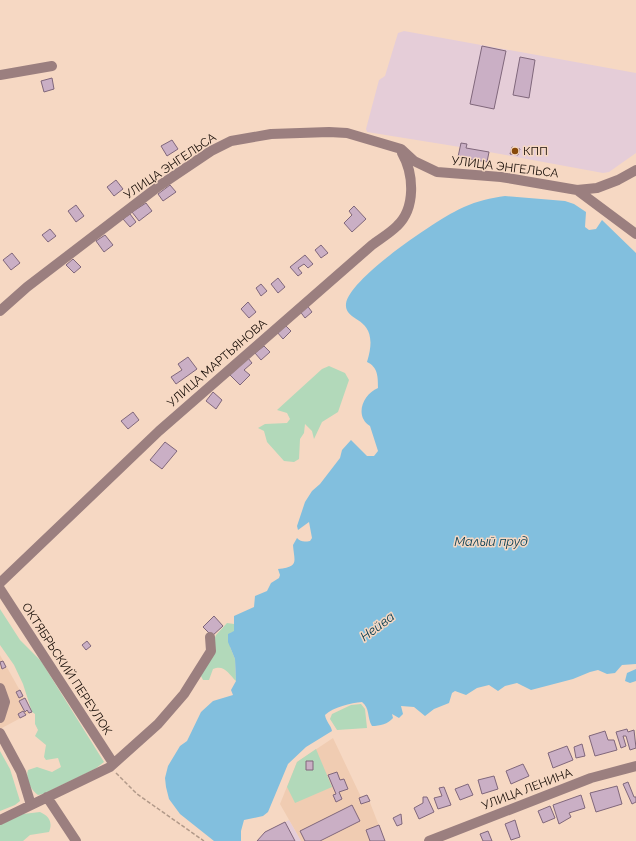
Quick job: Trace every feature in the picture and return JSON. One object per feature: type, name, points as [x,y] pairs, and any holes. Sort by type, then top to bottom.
[{"type":"street","points":[[0,75],[52,66]]},
{"type":"street","name":"УЛИЦА ЭНГЕЛЬСА","points":[[0,310],[26,287],[159,186],[211,151],[231,141],[271,134],[328,132],[347,133],[401,149],[414,161],[437,172],[501,178],[577,190],[597,188],[635,172]]},
{"type":"street","name":"УЛИЦА МАРТЬЯНОВА","points":[[0,583],[159,431],[372,245],[398,226],[406,214],[410,202],[411,190],[407,161],[401,149]]},
{"type":"street","points":[[577,190],[636,234]]},
{"type":"street","name":"ОКТЯБРЬСКИЙ ПЕРЕУЛОК","points":[[0,589],[111,765]]},
{"type":"street","points":[[0,820],[111,765],[158,724],[184,694],[211,651],[210,637]]},
{"type":"street","points":[[0,688],[5,702],[0,718]]},
{"type":"street","points":[[0,733],[19,768],[31,805]]},
{"type":"street","name":"УЛИЦА ЛЕНИНА","points":[[429,841],[591,778],[636,766]]},
{"type":"street","points":[[47,797],[76,841]]},
{"type":"path","points":[[111,765],[137,794],[204,841]]},
{"type":"shaded area","points":[[404,31],[636,73],[636,153],[609,172],[603,173],[489,152],[487,162],[458,157],[460,147],[367,132],[366,129],[379,80],[385,76],[398,33]]},
{"type":"shaded area","points":[[0,655],[32,712],[0,729]]},
{"type":"shaded area","points":[[333,738],[361,797],[367,795],[385,841],[301,841],[280,804],[297,762]]},
{"type":"shaded area","points":[[289,820],[301,841],[257,841],[265,832]]},
{"type":"green space","points":[[329,366],[345,373],[349,380],[338,412],[322,422],[314,439],[312,431],[305,424],[304,433],[300,439],[299,459],[294,462],[284,461],[267,442],[264,431],[258,428],[265,424],[287,423],[290,419],[287,413],[277,410],[322,369]]},
{"type":"green space","points":[[0,609],[20,640],[41,661],[104,762],[95,769],[43,794],[38,795],[31,787],[27,777],[28,770],[37,767],[52,772],[61,767],[58,758],[46,760],[44,757],[46,745],[35,736],[38,730],[35,724],[35,714],[32,712],[23,684],[14,665],[0,645]]},
{"type":"green space","points":[[227,623],[234,624],[234,632],[230,633],[230,647],[235,659],[236,681],[226,670],[220,668],[213,669],[209,680],[203,680],[200,674],[216,635]]},
{"type":"green space","points":[[361,704],[365,709],[367,728],[337,730],[330,719],[332,714],[351,705]]},
{"type":"green space","points":[[316,749],[332,787],[295,803],[287,787],[297,762]]},
{"type":"green space","points":[[0,751],[10,769],[20,801],[15,805],[0,811]]},
{"type":"green space","points":[[40,812],[48,817],[51,825],[49,832],[30,835],[23,841],[0,841],[0,825],[23,814]]},
{"type":"water","name":"Малый пруд","points":[[505,196],[565,201],[574,204],[586,212],[585,227],[589,230],[596,229],[602,220],[636,253],[636,664],[622,665],[615,673],[607,674],[598,670],[573,679],[531,690],[517,683],[505,686],[498,691],[489,685],[477,688],[466,695],[455,691],[452,693],[449,703],[434,709],[425,716],[414,707],[401,706],[403,714],[399,718],[392,714],[393,718],[391,720],[378,726],[372,726],[365,704],[362,702],[348,704],[337,708],[325,715],[332,731],[306,747],[288,764],[268,812],[263,816],[244,820],[241,831],[241,841],[214,841],[180,814],[169,799],[165,778],[168,766],[180,746],[187,741],[201,712],[213,701],[233,695],[231,690],[236,681],[235,659],[228,642],[228,634],[234,631],[234,616],[254,607],[255,596],[267,591],[271,583],[279,578],[280,575],[278,569],[293,565],[293,545],[297,538],[304,542],[310,541],[312,538],[309,522],[298,530],[297,526],[305,502],[312,491],[320,484],[340,458],[342,450],[351,440],[367,456],[374,456],[378,451],[370,426],[362,417],[362,406],[365,400],[368,395],[378,388],[375,370],[371,364],[367,362],[370,347],[370,336],[361,322],[347,310],[346,304],[351,293],[362,280],[378,265],[417,235],[452,213],[469,205],[484,200]]},
{"type":"water","points":[[636,669],[636,681],[630,683],[625,681],[627,673]]},
{"type":"building","points":[[482,46],[506,51],[494,109],[470,104]]},
{"type":"building","points":[[520,57],[535,60],[529,98],[513,95]]},
{"type":"building","points":[[52,78],[54,89],[44,92],[41,81]]},
{"type":"building","points":[[172,140],[178,149],[167,156],[161,146]]},
{"type":"building","points":[[461,143],[467,144],[466,148],[489,152],[487,162],[458,157]]},
{"type":"building","name":"КПП","points":[[512,147],[520,149],[518,155],[510,154]]},
{"type":"building","points":[[116,180],[123,189],[114,196],[107,187]]},
{"type":"building","points":[[170,185],[176,192],[163,201],[158,194]]},
{"type":"building","points":[[146,203],[152,211],[139,221],[132,212]]},
{"type":"building","points":[[76,205],[84,216],[76,222],[68,211]]},
{"type":"building","points":[[354,206],[366,219],[352,232],[344,223],[352,215],[349,211]]},
{"type":"building","points":[[130,214],[136,222],[130,227],[123,219]]},
{"type":"building","points":[[50,229],[56,236],[48,242],[42,235]]},
{"type":"building","points":[[105,235],[113,245],[104,252],[96,241]]},
{"type":"building","points":[[321,245],[328,253],[321,258],[315,250]]},
{"type":"building","points":[[12,253],[20,263],[11,270],[3,260]]},
{"type":"building","points":[[305,255],[313,264],[308,268],[304,264],[298,268],[302,273],[298,276],[290,267]]},
{"type":"building","points":[[73,259],[81,267],[74,273],[66,265]]},
{"type":"building","points":[[278,278],[285,287],[278,293],[271,284]]},
{"type":"building","points":[[261,284],[267,291],[261,296],[256,288]]},
{"type":"building","points":[[248,302],[256,312],[249,318],[241,309]]},
{"type":"building","points":[[306,304],[312,312],[305,318],[299,310]]},
{"type":"building","points":[[285,325],[291,331],[283,339],[277,332]]},
{"type":"building","points":[[264,346],[270,352],[261,360],[255,353]]},
{"type":"building","points":[[188,357],[197,369],[176,384],[171,377],[182,370],[178,364]]},
{"type":"building","points":[[248,358],[252,363],[244,370],[250,375],[240,385],[230,375]]},
{"type":"building","points":[[213,392],[222,400],[216,409],[206,401]]},
{"type":"building","points":[[133,412],[139,420],[128,429],[121,421]]},
{"type":"building","points":[[165,442],[177,451],[162,469],[150,460]]},
{"type":"building","points":[[214,616],[223,626],[212,636],[203,627]]},
{"type":"building","points":[[87,641],[91,646],[86,650],[82,645]]},
{"type":"building","points":[[3,661],[6,667],[2,669],[0,662]]},
{"type":"building","points":[[20,690],[23,696],[19,698],[16,692]]},
{"type":"building","points":[[25,698],[32,712],[29,713],[27,710],[25,712],[19,701]]},
{"type":"building","points":[[23,711],[26,715],[20,718],[18,714]]},
{"type":"building","points":[[627,729],[628,732],[634,730],[636,748],[630,750],[626,736],[623,736],[626,746],[621,748],[616,732]]},
{"type":"building","points":[[605,731],[608,740],[614,740],[617,750],[595,756],[589,736]]},
{"type":"building","points":[[582,744],[585,756],[576,758],[574,747]]},
{"type":"building","points":[[567,746],[573,760],[553,768],[548,753]]},
{"type":"building","points":[[306,761],[313,761],[313,770],[306,770]]},
{"type":"building","points":[[523,764],[529,776],[511,784],[506,771]]},
{"type":"building","points":[[337,772],[340,780],[344,779],[348,789],[339,792],[342,799],[336,802],[333,795],[336,794],[328,775]]},
{"type":"building","points":[[494,776],[498,789],[482,794],[478,780]]},
{"type":"building","points":[[628,782],[634,797],[636,797],[636,802],[632,804],[623,784]]},
{"type":"building","points":[[468,784],[473,795],[460,800],[455,789]]},
{"type":"building","points":[[617,786],[622,804],[596,812],[590,793]]},
{"type":"building","points":[[444,787],[451,805],[438,809],[434,798],[442,796],[439,788]]},
{"type":"building","points":[[367,795],[370,801],[361,804],[359,798]]},
{"type":"building","points":[[581,795],[585,808],[569,813],[571,817],[559,824],[553,805]]},
{"type":"building","points":[[423,797],[427,797],[434,812],[419,819],[414,808],[423,803]]},
{"type":"building","points":[[352,805],[360,821],[320,841],[305,841],[300,831]]},
{"type":"building","points":[[550,806],[555,818],[543,823],[538,811]]},
{"type":"building","points":[[401,814],[402,824],[397,826],[393,818]]},
{"type":"building","points":[[515,820],[520,837],[511,840],[505,824]]},
{"type":"building","points":[[285,822],[295,841],[257,841],[265,832]]},
{"type":"building","points":[[379,825],[385,841],[370,841],[366,830]]},
{"type":"building","points":[[488,831],[492,841],[483,841],[480,834]]},
{"type":"place","name":"КПП","points":[[515,151]]},
{"type":"water label","name":"Нейва","points":[[377,626]]}]
